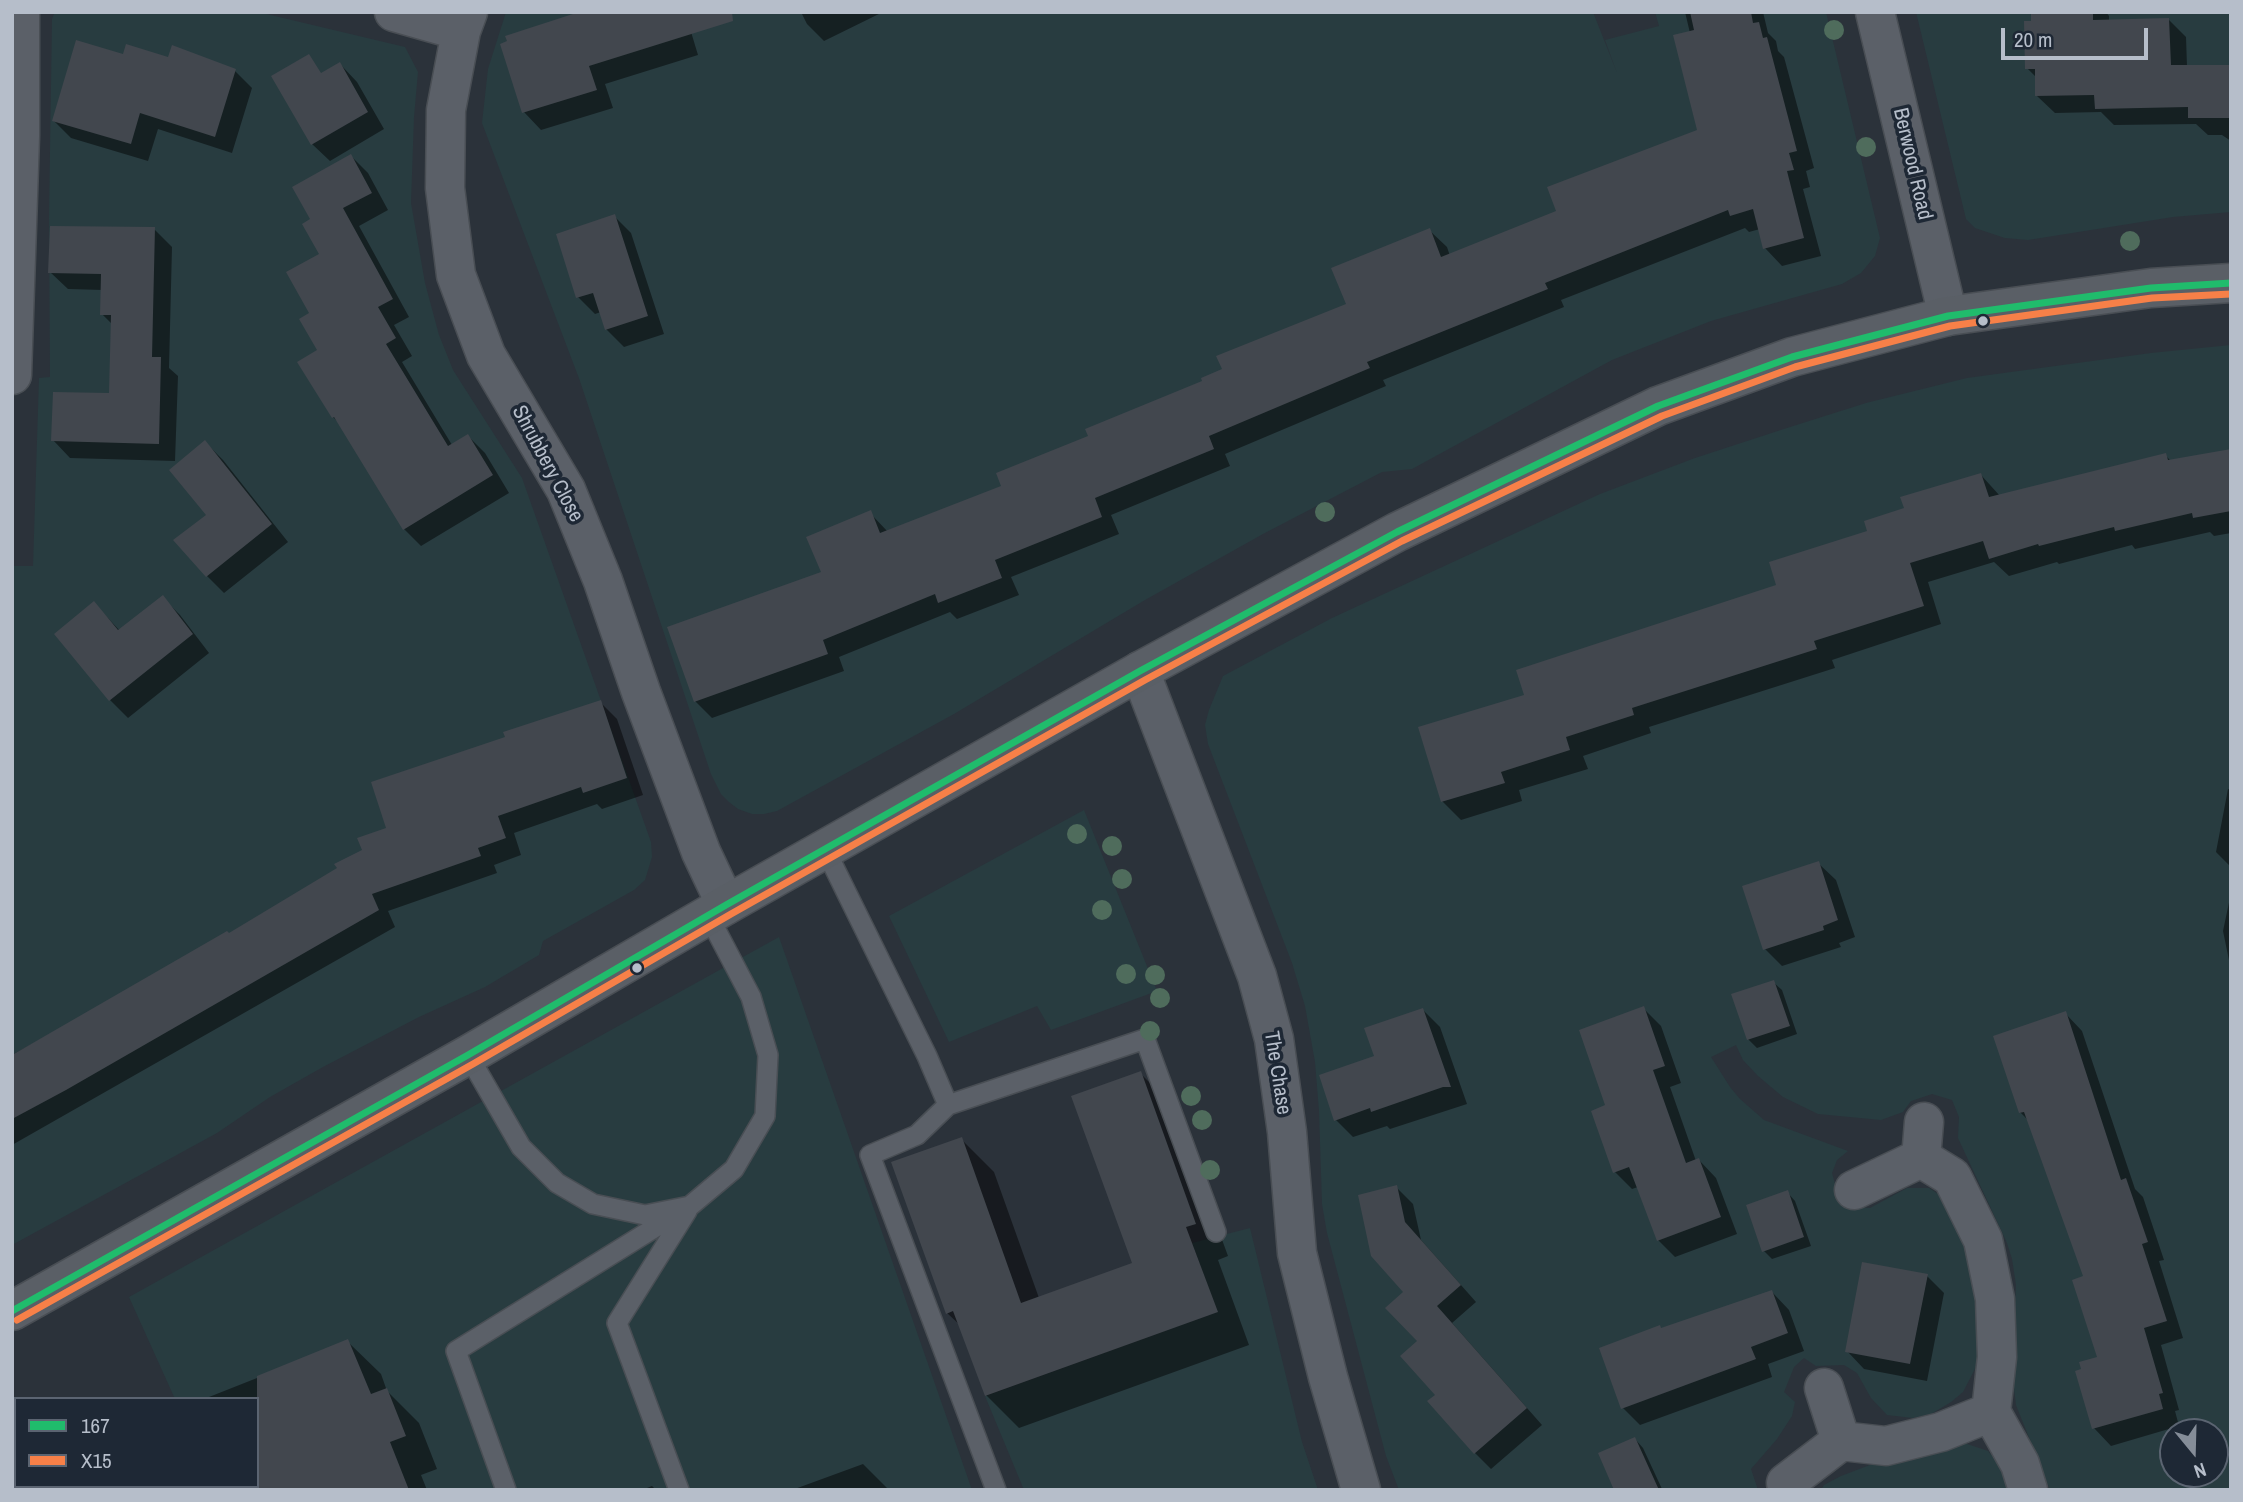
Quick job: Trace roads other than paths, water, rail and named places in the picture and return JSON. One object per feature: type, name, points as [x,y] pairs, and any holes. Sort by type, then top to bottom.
[{"type":"main road","points":[[12,1311],[468,1055],[717,910],[1140,671],[1397,532],[1658,406],[1792,357],[1948,316],[2151,288],[2231,283]]},
{"type":"street","points":[[12,375],[20,136],[20,12]]},
{"type":"street","points":[[394,12],[464,22]]},
{"type":"street","name":"Berwood Road","points":[[1875,12],[1948,316]]},
{"type":"street","name":"Shrubbery Close","points":[[464,22],[446,110],[444,188],[456,275],[486,355],[566,490],[603,581],[640,692],[701,852],[717,910]]},
{"type":"street","name":"The Chase","points":[[1140,671],[1257,976],[1274,1039],[1287,1132],[1297,1253],[1328,1377],[1361,1490]]},
{"type":"street","points":[[1854,1190],[1923,1140],[1952,1177],[1983,1240],[1996,1299],[1997,1357],[1991,1412],[2020,1464],[2028,1490]]},
{"type":"street","points":[[1824,1388],[1842,1441]]},
{"type":"street","points":[[1786,1483],[1842,1441],[1886,1446],[1941,1432],[1991,1412]]},
{"type":"lane","points":[[825,849],[927,1056],[948,1105]]},
{"type":"lane","points":[[506,1490],[456,1351],[690,1206],[734,1169],[765,1116],[768,1055],[751,997],[717,910]]},
{"type":"lane","points":[[996,1490],[870,1155],[917,1135],[948,1105],[1145,1039],[1216,1232]]},
{"type":"lane","points":[[468,1055],[521,1147],[557,1183],[593,1204],[645,1215],[690,1206]]},
{"type":"lane","points":[[679,1490],[617,1323],[690,1206]]}]
